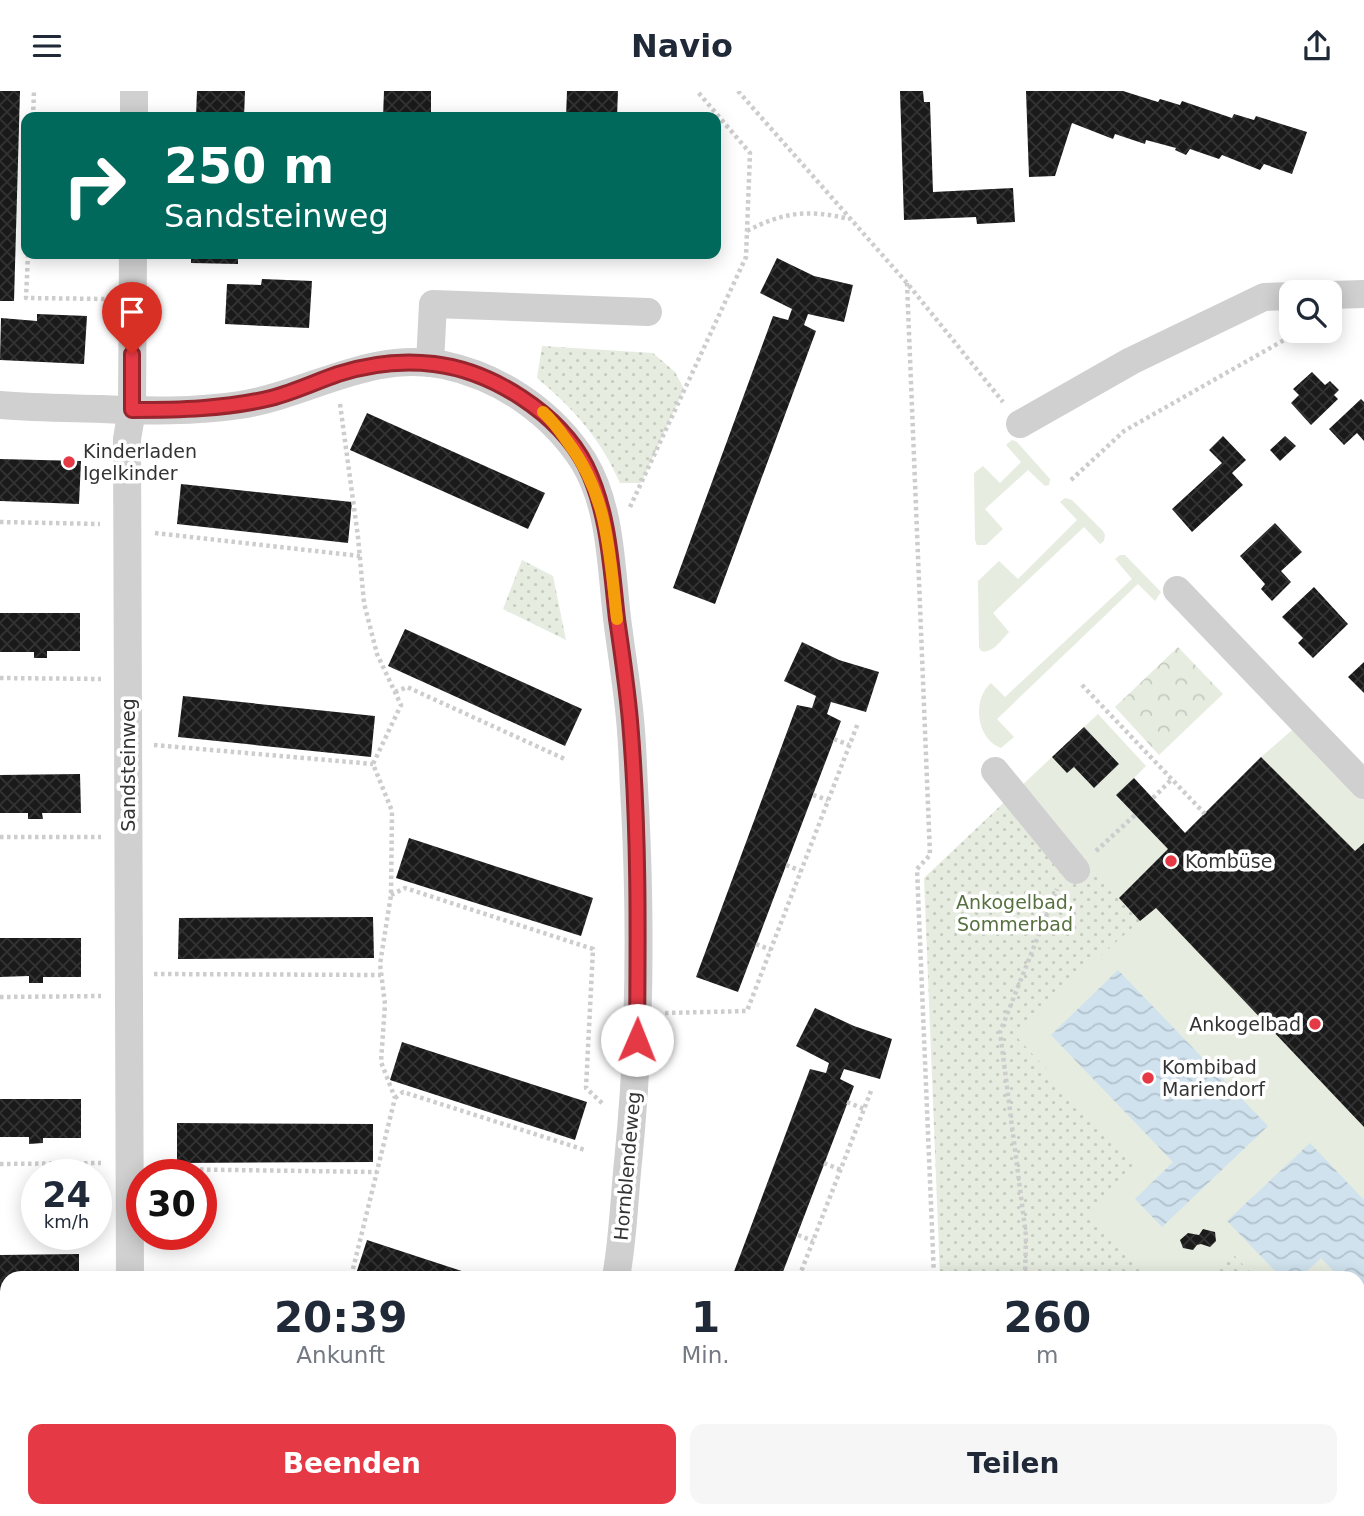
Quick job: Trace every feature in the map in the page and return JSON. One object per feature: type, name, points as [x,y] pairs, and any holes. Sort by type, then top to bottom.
[{"type":"street","points":[[134,91],[134,112]]},
{"type":"street","name":"Sandsteinweg","points":[[130,1271],[127,439],[132,410],[133,259]]},
{"type":"street","points":[[1342,295],[1364,294]]},
{"type":"street","points":[[1020,424],[1131,361],[1264,297],[1279,296]]},
{"type":"street","points":[[430,363],[433,304],[648,312]]},
{"type":"street","name":"Hornblendeweg","points":[[0,405],[132,410],[205,409],[275,397],[363,367],[393,363],[430,363],[471,373],[497,384],[546,415],[585,464],[605,520],[630,721],[638,867],[637,1040],[632,1126],[617,1271]]},
{"type":"street","points":[[1177,590],[1364,785]]},
{"type":"street","points":[[995,771],[1076,870]]},
{"type":"path","points":[[33,112],[34,91]]},
{"type":"path","points":[[697,91],[715,112]]},
{"type":"path","points":[[738,91],[906,283],[1020,424]]},
{"type":"path","points":[[625,517],[746,257],[750,153],[721,119]]},
{"type":"path","points":[[747,231],[771,218],[795,213],[827,213],[850,219]]},
{"type":"path","points":[[27,259],[26,297],[108,299]]},
{"type":"path","points":[[906,283],[930,855],[917,869],[934,1271]]},
{"type":"path","points":[[1071,480],[1124,431],[1279,343]]},
{"type":"path","points":[[338,393],[364,603],[377,653],[401,705],[373,764],[392,811],[391,895],[380,964],[385,1003],[381,1062],[396,1098]]},
{"type":"path","points":[[0,522],[107,524]]},
{"type":"path","points":[[147,532],[360,556]]},
{"type":"path","points":[[0,678],[108,679]]},
{"type":"path","points":[[1082,685],[1205,814]]},
{"type":"path","points":[[395,692],[407,687],[567,760]]},
{"type":"path","points":[[660,1013],[747,1011],[858,723]]},
{"type":"path","points":[[834,739],[849,745]]},
{"type":"path","points":[[148,744],[373,764]]},
{"type":"path","points":[[1153,798],[1172,779]]},
{"type":"path","points":[[813,795],[828,800]]},
{"type":"path","points":[[1025,1271],[1026,1236],[1000,1032],[1055,892],[1135,815]]},
{"type":"path","points":[[0,837],[109,837]]},
{"type":"path","points":[[786,865],[801,871]]},
{"type":"path","points":[[391,895],[405,888],[593,949],[586,1088],[605,1105]]},
{"type":"path","points":[[756,944],[771,950]]},
{"type":"path","points":[[148,974],[381,975]]},
{"type":"path","points":[[0,997],[109,996]]},
{"type":"path","points":[[801,1271],[871,1091]]},
{"type":"path","points":[[352,1271],[396,1098],[403,1092],[584,1150]]},
{"type":"path","points":[[848,1102],[864,1109]]},
{"type":"path","points":[[824,1163],[841,1170]]},
{"type":"path","points":[[0,1164],[21,1164]]},
{"type":"path","points":[[217,1170],[377,1172]]},
{"type":"path","points":[[798,1235],[813,1241]]},
{"type":"green space","points":[[542,346],[653,353],[675,372],[684,389],[641,483],[620,483],[595,438],[537,378]]},
{"type":"green space","points":[[1012,440],[1017,442],[1050,479],[1049,485],[1045,486],[1028,470],[985,509],[1003,529],[986,545],[977,545],[974,473],[983,466],[1000,483],[1021,462],[1006,445]]},
{"type":"green space","points":[[1065,498],[1072,500],[1103,531],[1104,541],[1100,544],[1084,527],[993,613],[1009,632],[993,648],[981,651],[978,581],[999,561],[1018,579],[1077,520],[1060,502]]},
{"type":"green space","points":[[1125,555],[1161,592],[1155,601],[1138,584],[997,719],[1014,737],[1001,748],[993,743],[986,736],[979,718],[985,690],[991,683],[1005,697],[1132,579],[1115,559]]},
{"type":"green space","points":[[522,560],[553,576],[566,640],[503,609]]},
{"type":"green space","points":[[1178,647],[1223,694],[1159,755],[1115,707]]},
{"type":"green space","name":"Kombibad Mariendorf","points":[[1313,712],[1364,764],[1364,1271],[941,1271],[1019,788],[1098,714],[1146,766],[1134,778],[1185,833],[1261,757]]},
{"type":"green space","name":"Ankogelbad, Sommerbad","points":[[1019,788],[1140,921],[1013,1033],[1134,1164],[1087,1213],[1143,1271],[940,1271],[924,878]]},
{"type":"green space","points":[[1231,1252],[1249,1271],[1210,1271]]},
{"type":"water","points":[[1118,970],[1268,1126],[1162,1227],[1135,1199],[1173,1162],[1051,1035]]},
{"type":"water","points":[[1310,1143],[1364,1200],[1364,1271],[1333,1271],[1321,1258],[1307,1271],[1275,1271],[1227,1221]]},
{"type":"building","points":[[0,91],[20,91],[14,301],[0,301]]},
{"type":"building","points":[[197,91],[245,91],[244,112],[196,112]]},
{"type":"building","points":[[384,91],[431,91],[431,112],[383,112]]},
{"type":"building","points":[[567,91],[618,91],[617,112],[566,112]]},
{"type":"building","points":[[900,91],[923,91],[924,102],[930,102],[933,192],[1013,188],[1015,222],[977,224],[976,217],[904,220]]},
{"type":"building","points":[[1026,91],[1123,91],[1158,102],[1160,99],[1180,105],[1182,101],[1232,118],[1234,114],[1254,120],[1256,116],[1307,132],[1292,174],[1264,164],[1260,170],[1222,155],[1219,159],[1190,149],[1186,155],[1175,150],[1176,148],[1146,140],[1145,144],[1115,134],[1113,139],[1072,123],[1055,176],[1029,177]]},
{"type":"building","points":[[777,258],[814,276],[853,285],[844,322],[808,314],[804,325],[816,331],[715,604],[673,588],[773,316],[788,320],[792,309],[760,293]]},
{"type":"building","points":[[191,259],[238,259],[238,264],[191,263]]},
{"type":"building","points":[[262,279],[312,281],[309,328],[225,324],[227,284],[261,285]]},
{"type":"building","points":[[37,314],[87,316],[84,364],[0,360],[1,318],[37,321]]},
{"type":"building","points":[[1312,372],[1325,385],[1330,381],[1339,390],[1334,395],[1338,399],[1311,425],[1291,403],[1299,395],[1293,389]]},
{"type":"building","points":[[1361,399],[1364,402],[1364,441],[1357,433],[1344,445],[1329,429]]},
{"type":"building","points":[[367,413],[545,493],[528,529],[350,450]]},
{"type":"building","points":[[1223,436],[1246,460],[1232,473],[1243,485],[1192,532],[1172,509],[1222,463],[1209,450]]},
{"type":"building","points":[[1285,436],[1296,446],[1280,461],[1270,450]]},
{"type":"building","points":[[0,459],[81,461],[79,504],[0,501]]},
{"type":"building","points":[[181,484],[352,502],[348,543],[177,524]]},
{"type":"building","points":[[1275,523],[1302,552],[1281,571],[1291,582],[1272,601],[1261,589],[1265,584],[1240,556]]},
{"type":"building","points":[[1314,587],[1348,624],[1313,658],[1298,643],[1303,638],[1282,617]]},
{"type":"building","points":[[0,613],[80,613],[80,651],[47,651],[47,658],[34,658],[34,652],[0,652]]},
{"type":"building","points":[[405,629],[582,709],[565,746],[388,666]]},
{"type":"building","points":[[802,642],[839,660],[879,672],[866,712],[831,702],[827,714],[841,721],[738,992],[696,977],[797,705],[812,708],[816,696],[784,681]]},
{"type":"building","points":[[1364,662],[1364,693],[1348,677]]},
{"type":"building","points":[[183,696],[375,716],[371,757],[178,737]]},
{"type":"building","points":[[1084,727],[1119,764],[1094,788],[1074,767],[1067,773],[1052,757]]},
{"type":"building","name":"Ankogelbad","points":[[1261,757],[1355,851],[1364,843],[1364,1127],[1156,908],[1140,921],[1119,898],[1168,849],[1116,795],[1134,778],[1185,833]]},
{"type":"building","points":[[80,774],[81,813],[42,813],[43,819],[28,819],[28,813],[0,813],[0,775]]},
{"type":"building","points":[[409,838],[593,898],[581,936],[396,878]]},
{"type":"building","points":[[373,917],[374,958],[178,959],[179,918]]},
{"type":"building","points":[[0,938],[81,938],[81,977],[43,977],[43,983],[29,983],[29,976],[0,977]]},
{"type":"building","points":[[815,1008],[854,1026],[892,1039],[880,1079],[844,1069],[840,1079],[854,1086],[783,1271],[734,1271],[810,1069],[826,1073],[829,1063],[796,1046]]},
{"type":"building","points":[[402,1042],[587,1102],[575,1140],[390,1080]]},
{"type":"building","points":[[0,1099],[81,1099],[81,1138],[43,1138],[43,1143],[29,1144],[29,1137],[0,1137]]},
{"type":"building","points":[[177,1123],[373,1124],[373,1162],[217,1163],[217,1159],[177,1159]]},
{"type":"building","points":[[1203,1229],[1215,1232],[1216,1241],[1210,1247],[1201,1244],[1193,1250],[1183,1248],[1180,1240],[1188,1233],[1199,1235]]},
{"type":"building","points":[[367,1240],[462,1271],[357,1271]]},
{"type":"building","points":[[79,1254],[79,1271],[0,1271],[0,1255]]},
{"type":"slow traffic","points":[[543,412],[585,464],[596,490],[605,520],[617,619]]},
{"type":"place","name":"Kinderladen Igelkinder","points":[[69,462]]},
{"type":"place","name":"Kombüse","points":[[1171,861]]},
{"type":"place","name":"Ankogelbad","points":[[1315,1024]]},
{"type":"place","name":"Kombibad Mariendorf","points":[[1148,1078]]},
{"type":"route","points":[[132,354],[132,410],[205,409],[242,404],[275,397],[363,367],[393,363],[444,365],[497,384],[522,398],[546,415],[585,464],[605,520],[630,721],[638,867],[637,1040]]}]
